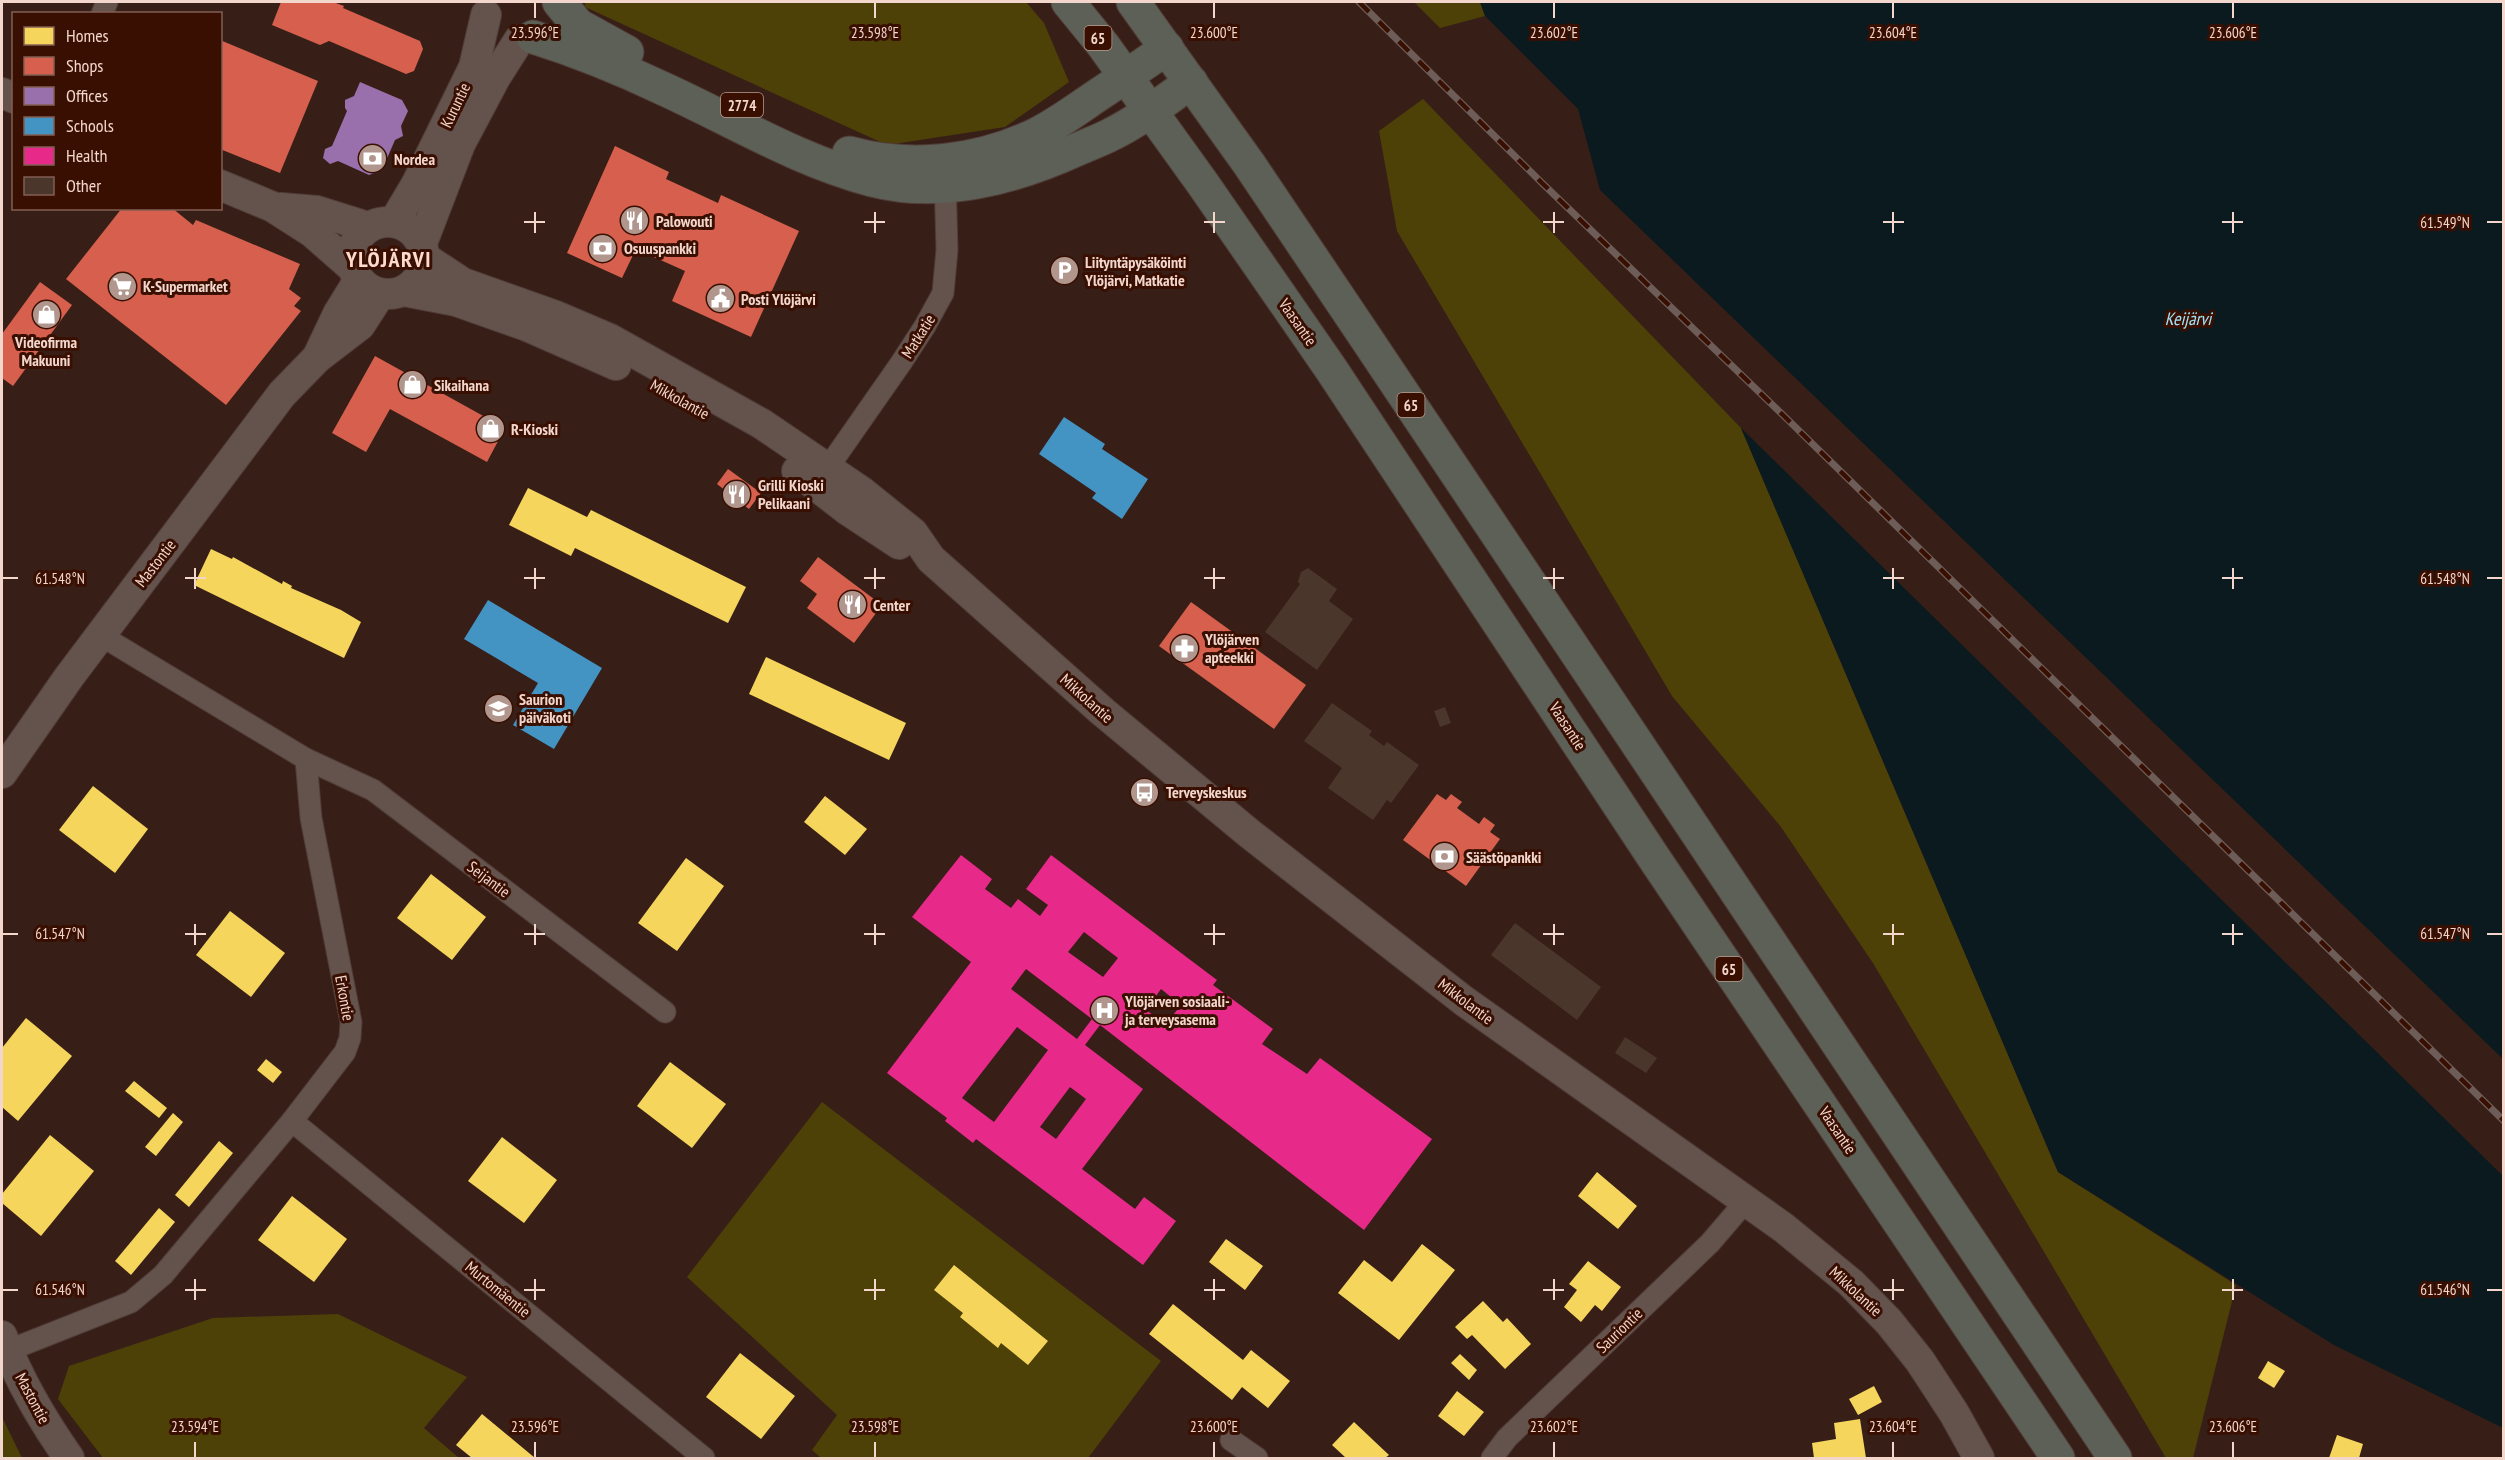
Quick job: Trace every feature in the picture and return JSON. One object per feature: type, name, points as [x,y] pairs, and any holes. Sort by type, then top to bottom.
[{"type":"highway","name":"2774","points":[[559,2],[578,25],[608,43],[840,150],[869,158],[908,162],[972,184],[1047,163],[1112,135],[1191,82]]},
{"type":"highway","name":"Vaasantie","points":[[1068,2],[1151,111],[1331,369],[1667,877],[2058,1458]]},
{"type":"highway","name":"65","points":[[1133,2],[1191,82],[1375,351],[2115,1458]]},
{"type":"highway","name":"2774","points":[[526,39],[567,47],[654,84],[770,140],[850,173],[891,184],[945,174],[1038,134],[1167,48]]},
{"type":"main road","name":"Kuruntie","points":[[424,251],[460,144],[495,78],[526,39],[544,32],[552,24],[559,2]]},
{"type":"main road","name":"Kuruntie","points":[[381,224],[416,185],[474,67],[485,8]]},
{"type":"main road","points":[[485,8],[499,32],[526,39]]},
{"type":"main road","points":[[222,186],[273,207],[312,232],[374,283],[415,283],[422,272],[424,251],[411,229],[317,212],[273,207]]},
{"type":"main road","points":[[374,283],[354,245],[381,224]]},
{"type":"main road","name":"Mikkolantie","points":[[424,251],[463,283],[556,316],[610,339],[762,423],[822,477],[849,511],[908,549],[931,559],[1103,712],[1242,827],[1464,1001],[1784,1228],[1851,1283],[1889,1322],[1938,1387],[1979,1458]]},
{"type":"main road","name":"Mikkolantie","points":[[374,283],[456,301],[526,326],[600,357],[822,477]]},
{"type":"main road","name":"Mastontie","points":[[2,773],[100,635],[282,394],[317,358],[338,314],[374,283]]},
{"type":"main road","name":"Mastontie","points":[[4,1343],[50,1431],[69,1458]]},
{"type":"street","name":"Matkatie","points":[[822,477],[901,363],[925,326],[943,292],[947,250],[945,174]]},
{"type":"street","points":[[100,635],[306,759]]},
{"type":"street","name":"Seijantie","points":[[306,759],[373,790],[665,1012]]},
{"type":"street","name":"Erkontie","points":[[4,1343],[131,1302],[145,1292],[163,1275],[292,1120],[345,1052],[350,1038],[351,1022],[311,818],[306,759]]},
{"type":"street","name":"Murtomäentie","points":[[292,1120],[704,1458]]},
{"type":"street","name":"Sauriontie","points":[[1492,1458],[1507,1438],[1710,1243],[1746,1201]]},
{"type":"street","points":[[1231,1440],[1257,1458]]},
{"type":"shaded area","points":[[585,2],[1026,2],[1044,23],[1069,82],[1005,127],[887,145],[585,7]]},
{"type":"shaded area","points":[[1414,2],[1480,2],[1485,16],[1440,28]]},
{"type":"shaded area","points":[[1423,99],[1741,428],[2058,1172],[2236,1285],[2193,1458],[2166,1458],[1873,963],[1781,827],[1672,696],[1397,231],[1379,131]]},
{"type":"shaded area","points":[[822,1102],[1161,1361],[1088,1458],[821,1458],[812,1450],[837,1415],[687,1277]]},
{"type":"shaded area","points":[[338,1314],[467,1377],[424,1428],[459,1458],[103,1458],[58,1399],[69,1366],[213,1318]]},
{"type":"shaded area","points":[[2,1417],[22,1458],[2,1458]]},
{"type":"water","name":"Keijärvi","points":[[1480,2],[2503,2],[2503,1059],[1600,190],[1578,109],[1485,16]]},
{"type":"water","points":[[1741,428],[2503,1176],[2503,1428],[2334,1345],[2058,1172]]},
{"type":"building: Homes","points":[[528,488],[587,517],[591,510],[746,587],[728,623],[575,548],[571,556],[509,525]]},
{"type":"building: Homes","points":[[211,549],[232,559],[233,557],[282,584],[283,581],[292,586],[291,588],[341,610],[361,622],[344,658],[194,585]]},
{"type":"building: Homes","points":[[766,657],[906,723],[889,760],[749,694]]},
{"type":"building: Homes","points":[[93,786],[148,829],[115,873],[59,830]]},
{"type":"building: Homes","points":[[825,796],[867,829],[845,855],[804,822]]},
{"type":"building: Homes","points":[[686,858],[724,886],[677,951],[638,923]]},
{"type":"building: Homes","points":[[431,874],[486,917],[452,960],[397,918]]},
{"type":"building: Homes","points":[[230,911],[285,953],[251,997],[196,955]]},
{"type":"building: Homes","points":[[26,1018],[72,1056],[18,1121],[2,1107],[2,1048]]},
{"type":"building: Homes","points":[[266,1059],[282,1072],[273,1083],[257,1070]]},
{"type":"building: Homes","points":[[670,1062],[726,1104],[692,1148],[637,1106]]},
{"type":"building: Homes","points":[[134,1081],[167,1108],[159,1118],[125,1091]]},
{"type":"building: Homes","points":[[173,1113],[183,1122],[156,1156],[145,1147]]},
{"type":"building: Homes","points":[[50,1135],[94,1171],[41,1236],[2,1203],[2,1194]]},
{"type":"building: Homes","points":[[502,1137],[557,1180],[524,1223],[468,1181]]},
{"type":"building: Homes","points":[[219,1141],[233,1153],[189,1207],[175,1195]]},
{"type":"building: Homes","points":[[1597,1172],[1637,1206],[1618,1229],[1578,1196]]},
{"type":"building: Homes","points":[[292,1196],[347,1239],[314,1282],[258,1240]]},
{"type":"building: Homes","points":[[159,1208],[175,1222],[131,1275],[115,1261]]},
{"type":"building: Homes","points":[[1226,1239],[1263,1266],[1245,1290],[1209,1262]]},
{"type":"building: Homes","points":[[1422,1244],[1455,1270],[1399,1340],[1338,1293],[1364,1260],[1392,1282]]},
{"type":"building: Homes","points":[[1588,1261],[1621,1287],[1602,1311],[1595,1305],[1581,1322],[1564,1307],[1577,1290],[1569,1284]]},
{"type":"building: Homes","points":[[954,1265],[1048,1341],[1028,1365],[1001,1343],[998,1348],[960,1317],[963,1313],[934,1290]]},
{"type":"building: Homes","points":[[1483,1301],[1503,1322],[1507,1318],[1531,1344],[1505,1369],[1472,1335],[1467,1339],[1455,1327]]},
{"type":"building: Homes","points":[[1173,1304],[1243,1360],[1251,1350],[1290,1381],[1268,1408],[1242,1387],[1232,1400],[1149,1334]]},
{"type":"building: Homes","points":[[740,1353],[795,1396],[761,1439],[706,1397]]},
{"type":"building: Homes","points":[[1460,1354],[1477,1370],[1469,1380],[1451,1363]]},
{"type":"building: Homes","points":[[2268,1361],[2285,1371],[2274,1388],[2258,1378]]},
{"type":"building: Homes","points":[[1874,1386],[1882,1402],[1858,1415],[1849,1399]]},
{"type":"building: Homes","points":[[1457,1391],[1484,1412],[1464,1436],[1438,1416]]},
{"type":"building: Homes","points":[[482,1414],[535,1458],[472,1458],[456,1445]]},
{"type":"building: Homes","points":[[1860,1419],[1866,1458],[1814,1458],[1812,1443],[1836,1439],[1834,1423]]},
{"type":"building: Homes","points":[[1354,1422],[1389,1455],[1385,1458],[1346,1458],[1332,1445]]},
{"type":"building: Homes","points":[[2337,1435],[2363,1444],[2359,1458],[2329,1458]]},
{"type":"building: Shops","points":[[281,2],[333,2],[420,41],[423,49],[414,71],[406,74],[329,41],[320,45],[272,25]]},
{"type":"building: Shops","points":[[222,41],[318,81],[280,173],[222,150]]},
{"type":"building: Shops","points":[[615,146],[669,172],[666,179],[718,203],[721,195],[799,231],[751,337],[672,301],[685,271],[636,249],[622,278],[567,253]]},
{"type":"building: Shops","points":[[120,210],[174,210],[193,225],[196,220],[300,264],[289,289],[301,298],[294,306],[301,311],[226,405],[66,279]]},
{"type":"building: Shops","points":[[40,282],[72,305],[13,386],[2,378],[2,334]]},
{"type":"building: Shops","points":[[375,356],[505,428],[487,462],[390,409],[366,452],[332,433]]},
{"type":"building: Shops","points":[[728,469],[761,493],[749,509],[717,484]]},
{"type":"building: Shops","points":[[818,557],[882,605],[854,643],[807,608],[817,594],[800,581]]},
{"type":"building: Shops","points":[[1191,602],[1306,685],[1274,729],[1159,646]]},
{"type":"building: Shops","points":[[1437,794],[1446,800],[1451,794],[1462,802],[1457,808],[1479,824],[1484,817],[1495,825],[1490,832],[1500,839],[1466,886],[1403,840]]},
{"type":"building: Offices","points":[[360,82],[402,100],[408,111],[401,126],[403,136],[395,140],[382,170],[369,175],[338,161],[330,164],[323,158],[325,149],[332,146],[347,111],[345,100],[354,96]]},
{"type":"building: Schools","points":[[1064,417],[1105,444],[1102,449],[1148,479],[1122,519],[1092,498],[1096,493],[1039,454]]},
{"type":"building: Schools","points":[[488,600],[602,668],[554,749],[513,725],[538,683],[464,639]]},
{"type":"building: Health","points":[[961,855],[992,879],[985,889],[1011,908],[1018,899],[1040,916],[1048,905],[1026,889],[1051,855],[1217,980],[1213,985],[1273,1029],[1262,1044],[1307,1074],[1320,1058],[1432,1139],[1364,1230],[1100,1025],[1085,1045],[1143,1089],[1082,1169],[1135,1209],[1144,1197],[1176,1221],[1143,1265],[976,1139],[973,1143],[945,1121],[947,1118],[887,1073],[971,962],[912,917]],"holes":[[[1084,932],[1118,958],[1103,977],[1068,952]],[[1026,969],[1092,1019],[1077,1039],[1011,989]],[[1161,989],[1181,1005],[1166,1024],[1146,1010]],[[1017,1027],[1048,1050],[994,1122],[962,1098]],[[1070,1087],[1086,1099],[1056,1139],[1040,1127]]]},
{"type":"building: Other","points":[[1308,568],[1337,589],[1329,601],[1353,619],[1317,670],[1265,632],[1300,584],[1298,582],[1301,572]]},
{"type":"building: Other","points":[[1332,703],[1372,731],[1369,735],[1384,746],[1387,742],[1419,765],[1391,803],[1387,800],[1373,820],[1328,788],[1342,768],[1304,741]]},
{"type":"building: Other","points":[[1445,707],[1451,723],[1440,727],[1434,711]]},
{"type":"building: Other","points":[[1515,923],[1601,987],[1577,1020],[1491,955]]},
{"type":"building: Other","points":[[1625,1037],[1657,1058],[1646,1073],[1615,1053]]},
{"type":"railway","points":[[1359,2],[2504,1121]]},
{"type":"place","name":"Nordea","points":[[373,159]]},
{"type":"place","name":"Palowouti","points":[[635,221]]},
{"type":"place","name":"Osuuspankki","points":[[603,248]]},
{"type":"place","name":"Liityntäpysäköinti Ylöjärvi, Matkatie","points":[[1064,271]]},
{"type":"place","name":"K-Supermarket","points":[[122,286]]},
{"type":"place","name":"Posti Ylöjärvi","points":[[720,299]]},
{"type":"place","name":"Videofirma Makuuni","points":[[46,314]]},
{"type":"place","name":"Sikaihana","points":[[413,385]]},
{"type":"place","name":"R-Kioski","points":[[490,429]]},
{"type":"place","name":"Grilli Kioski Pelikaani","points":[[737,494]]},
{"type":"place","name":"Center","points":[[852,605]]},
{"type":"place","name":"Ylöjärven apteekki","points":[[1184,648]]},
{"type":"place","name":"Saurion päiväkoti","points":[[498,708]]},
{"type":"place","name":"Terveyskeskus","points":[[1145,792]]},
{"type":"place","name":"Säästöpankki","points":[[1445,857]]},
{"type":"place","name":"Ylöjärven sosiaali- ja terveysasema","points":[[1104,1010]]},
{"type":"district","name":"YLÖJÄRVI","points":[[389,259]]}]
